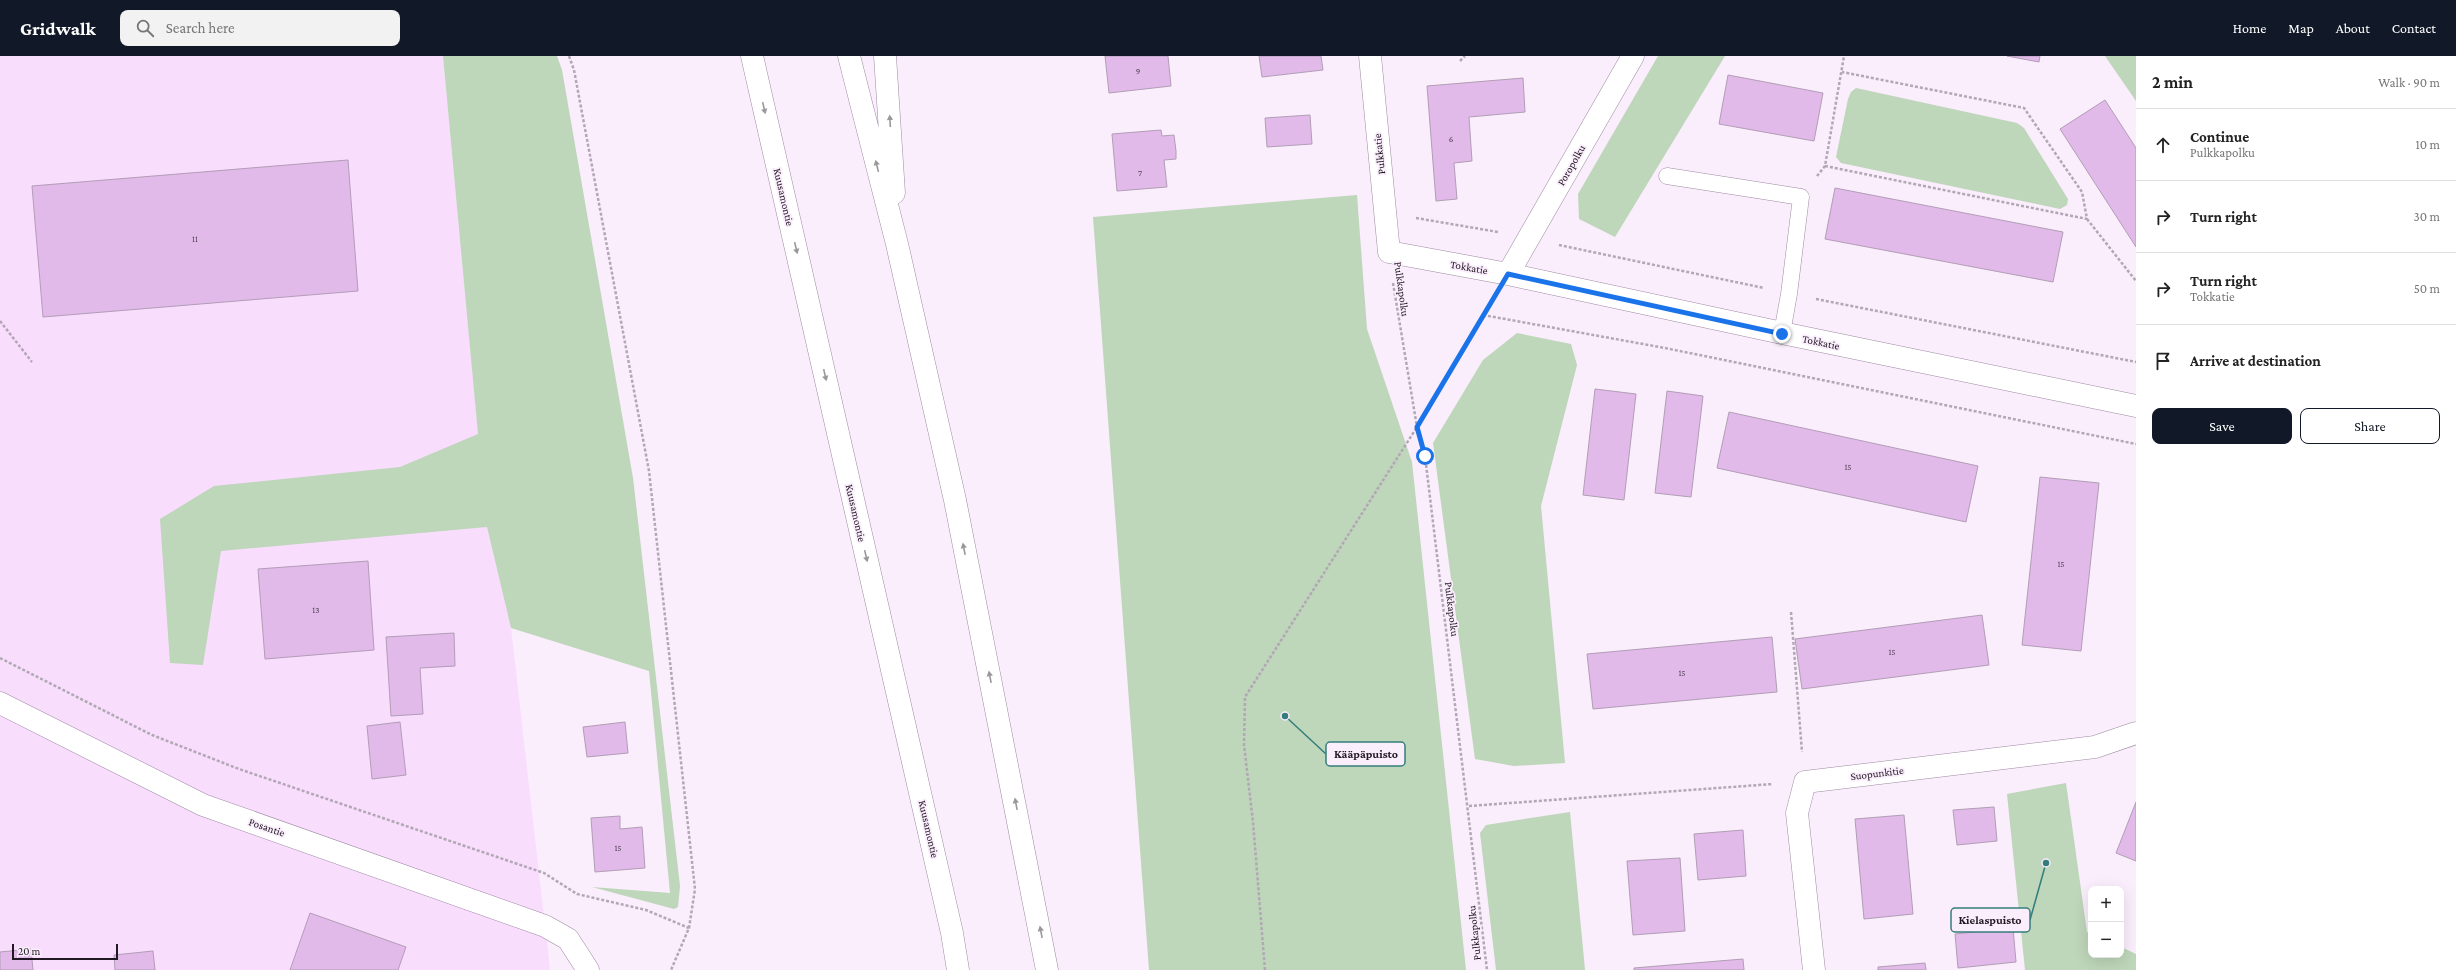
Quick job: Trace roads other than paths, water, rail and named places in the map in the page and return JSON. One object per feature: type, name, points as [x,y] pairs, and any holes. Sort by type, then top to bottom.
[{"type":"main road","name":"Kuusamontie","points":[[751,56],[952,933],[958,970]]},
{"type":"main road","points":[[849,56],[897,244],[954,500],[1047,970]]},
{"type":"main road","points":[[885,56],[897,244]]},
{"type":"main road","name":"Pulkkatie","points":[[1370,56],[1389,252]]},
{"type":"main road","name":"Poropolku","points":[[1508,274],[1633,56]]},
{"type":"main road","name":"Tokkatie","points":[[1389,252],[1508,274],[1782,334],[2136,406]]},
{"type":"main road","name":"Posantie","points":[[0,704],[203,805],[545,926],[568,939],[588,970]]},
{"type":"main road","name":"Suopunkitie","points":[[1814,970],[1797,813],[1804,782],[2095,747],[2136,733]]},
{"type":"lane","points":[[1667,176],[1801,197],[1789,294],[1782,334]]},
{"type":"place","name":"Kääpäpuisto","points":[[1285,716]]},
{"type":"place","name":"Kielaspuisto","points":[[2046,863]]}]
